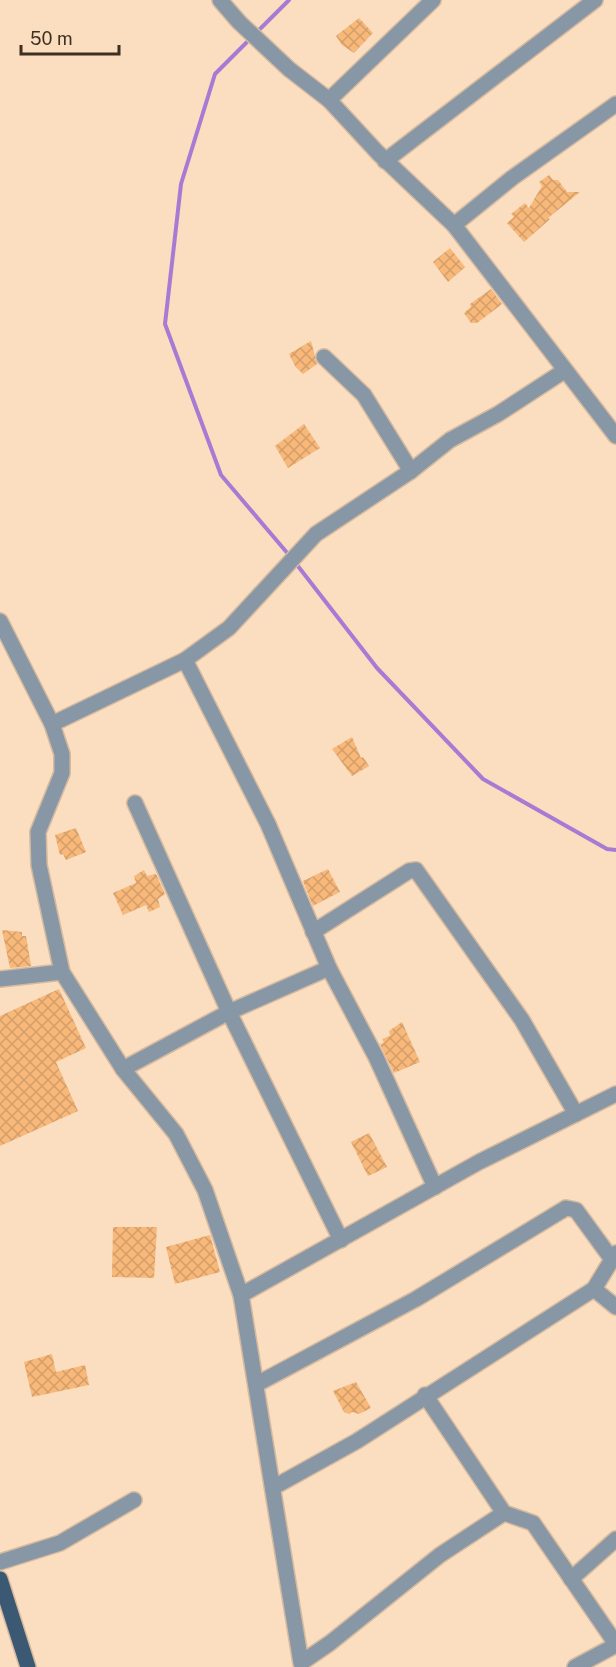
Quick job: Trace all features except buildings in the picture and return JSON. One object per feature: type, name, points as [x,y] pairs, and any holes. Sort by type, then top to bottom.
[{"type":"main road","points":[[0,1579],[28,1667]]},
{"type":"street","points":[[220,0],[239,22],[289,69],[329,100],[385,160],[454,225],[514,300],[564,371],[615,433]]},
{"type":"street","points":[[329,100],[433,0]]},
{"type":"street","points":[[385,160],[595,0]]},
{"type":"street","points":[[454,225],[512,178],[616,104]]},
{"type":"street","points":[[324,357],[364,395],[411,471]]},
{"type":"street","points":[[52,724],[185,660],[229,628],[316,534],[411,471],[450,440],[498,414],[564,371]]},
{"type":"street","points":[[0,621],[52,724],[62,754],[62,773],[38,832],[39,865],[62,972],[123,1069],[176,1134],[205,1190],[241,1295],[301,1663],[330,1643],[440,1555],[504,1513]]},
{"type":"street","points":[[185,660],[268,824],[329,968],[376,1057],[435,1187]]},
{"type":"street","points":[[135,803],[229,1012],[341,1240]]},
{"type":"street","points":[[313,932],[410,871],[416,870],[522,1020],[576,1114]]},
{"type":"street","points":[[123,1069],[229,1012],[329,968]]},
{"type":"street","points":[[0,979],[62,972]]},
{"type":"street","points":[[241,1295],[435,1187],[616,1094]]},
{"type":"street","points":[[257,1384],[416,1299],[566,1208],[576,1210],[614,1256],[594,1289],[471,1370],[425,1395],[357,1441],[274,1487]]},
{"type":"street","points":[[594,1289],[616,1307]]},
{"type":"street","points":[[425,1395],[504,1513],[532,1523],[616,1644],[575,1667]]},
{"type":"street","points":[[0,1562],[60,1543],[134,1500]]},
{"type":"street","points":[[571,1579],[616,1539]]},
{"type":"waterway","points":[[257,32],[289,0]]},
{"type":"waterway","points":[[252,37],[215,74],[181,184],[165,324],[221,475],[289,555]]},
{"type":"waterway","points":[[294,561],[377,668],[483,779],[607,849],[616,850]]}]
